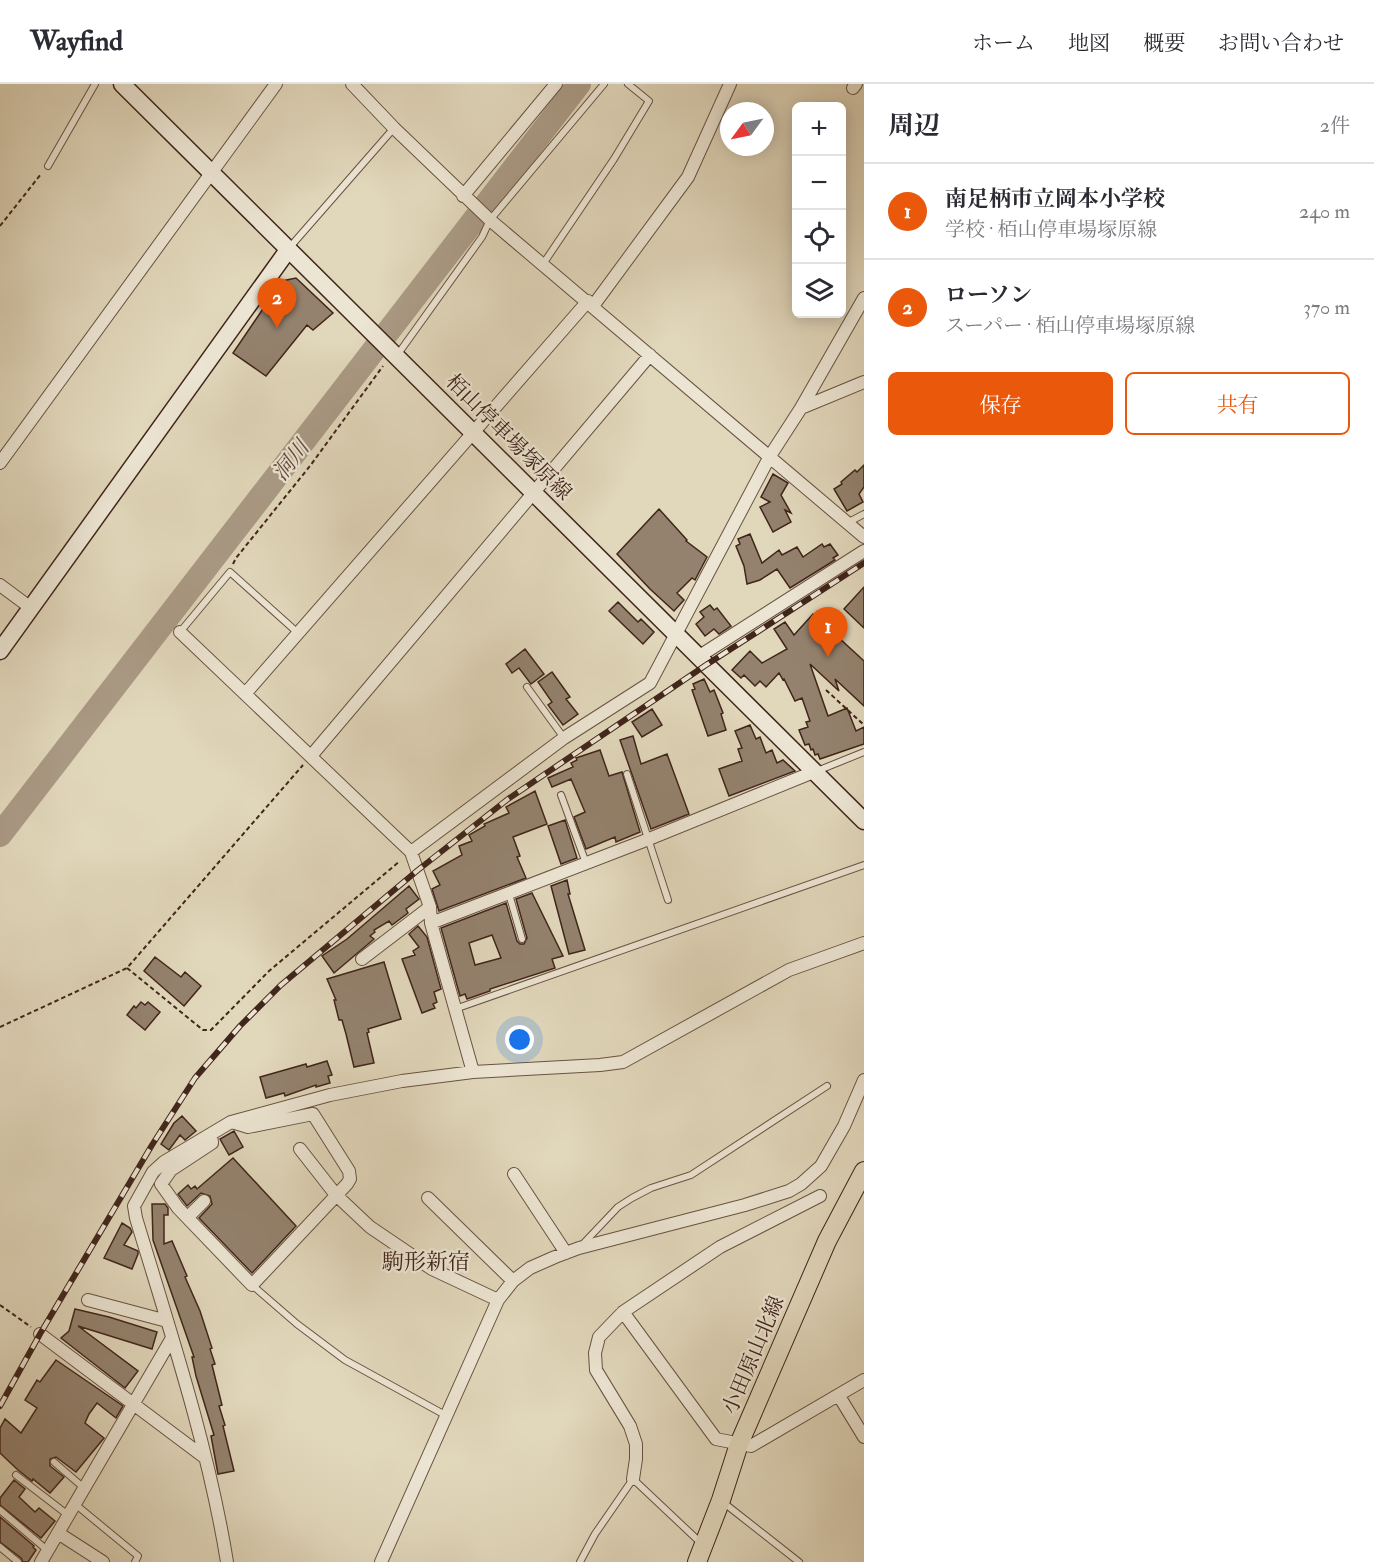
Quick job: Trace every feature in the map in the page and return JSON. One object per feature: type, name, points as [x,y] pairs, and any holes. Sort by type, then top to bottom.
[{"type":"main road","name":"栢山停車場塚原線","points":[[122,84],[864,821]]},
{"type":"main road","points":[[0,651],[288,250]]},
{"type":"main road","name":"小田原山北線","points":[[700,1554],[740,1444],[827,1241],[864,1171]]},
{"type":"street","points":[[0,463],[276,84]]},
{"type":"street","points":[[352,84],[393,128],[490,220],[864,537]]},
{"type":"street","points":[[463,196],[556,84]]},
{"type":"street","points":[[245,693],[473,432],[591,304],[688,177],[730,84]]},
{"type":"street","points":[[411,852],[564,738],[650,683],[770,456],[801,408],[864,298]]},
{"type":"street","points":[[311,756],[650,355]]},
{"type":"street","points":[[801,408],[861,387]]},
{"type":"street","points":[[698,657],[864,551]]},
{"type":"street","points":[[0,585],[31,608]]},
{"type":"street","points":[[180,632],[411,852],[430,907],[431,923],[473,1072]]},
{"type":"street","points":[[431,923],[649,839],[816,771]]},
{"type":"street","points":[[362,959],[430,907]]},
{"type":"street","points":[[227,1562],[219,1513],[135,1206],[153,1172],[164,1162],[231,1122],[330,1095],[402,1081],[473,1072],[623,1062],[789,970],[864,943]]},
{"type":"street","points":[[381,1562],[498,1300],[513,1281],[530,1268],[579,1248],[745,1205],[789,1191],[822,1166],[844,1126],[864,1080]]},
{"type":"street","points":[[211,1134],[212,1143],[171,1170],[161,1184],[178,1208],[252,1285],[350,1179],[349,1171],[314,1114],[248,1127],[231,1122]]},
{"type":"street","points":[[300,1149],[336,1195],[370,1227],[432,1269],[498,1300]]},
{"type":"street","points":[[514,1174],[566,1253]]},
{"type":"street","points":[[633,1479],[636,1444],[630,1426],[596,1370],[595,1353],[599,1337],[623,1312],[720,1247],[820,1196]]},
{"type":"street","points":[[428,1198],[513,1281]]},
{"type":"street","points":[[188,1217],[204,1201]]},
{"type":"street","points":[[87,1300],[167,1321]]},
{"type":"street","points":[[623,1312],[716,1439],[751,1446],[864,1380]]},
{"type":"street","points":[[40,1334],[204,1457]]},
{"type":"street","points":[[41,1562],[172,1338]]},
{"type":"street","points":[[839,1396],[864,1437]]},
{"type":"street","points":[[58,1533],[103,1562]]},
{"type":"lane","points":[[48,166],[95,84]]},
{"type":"lane","points":[[395,357],[482,237],[490,220],[604,84]]},
{"type":"lane","points":[[543,265],[650,101],[628,84]]},
{"type":"lane","points":[[288,250],[393,128]]},
{"type":"lane","points":[[849,522],[864,514]]},
{"type":"lane","points":[[180,632],[230,572],[298,633]]},
{"type":"lane","points":[[527,687],[564,738]]},
{"type":"lane","points":[[816,771],[864,752]]},
{"type":"lane","points":[[627,774],[668,900]]},
{"type":"lane","points":[[561,795],[586,863]]},
{"type":"lane","points":[[454,1009],[864,865]]},
{"type":"lane","points":[[508,893],[522,939]]},
{"type":"lane","points":[[579,1248],[618,1207],[651,1188],[691,1175],[827,1086]]},
{"type":"lane","points":[[252,1285],[297,1324],[345,1360],[447,1416]]},
{"type":"lane","points":[[54,1462],[84,1488]]},
{"type":"lane","points":[[16,1475],[138,1556],[135,1562]]},
{"type":"lane","points":[[580,1562],[595,1534],[633,1479],[700,1554]]},
{"type":"lane","points":[[721,1500],[799,1562]]},
{"type":"lane","points":[[0,1510],[48,1551]]},
{"type":"lane","points":[[0,1547],[18,1562]]},
{"type":"path","points":[[0,226],[48,166]]},
{"type":"path","points":[[230,572],[236,558],[310,466],[382,367],[395,357]]},
{"type":"path","points":[[826,690],[864,725]]},
{"type":"path","points":[[0,1027],[127,968],[311,756]]},
{"type":"path","points":[[127,968],[203,1029],[211,1030],[270,971],[411,852]]},
{"type":"path","points":[[0,1305],[40,1334]]},
{"type":"building","points":[[296,278],[333,313],[313,330],[307,325],[266,376],[233,353],[282,281]]},
{"type":"building","points":[[864,465],[864,487],[859,494],[863,502],[847,511],[834,489]]},
{"type":"building","points":[[773,474],[788,483],[781,495],[791,513],[785,510],[791,522],[773,532],[760,507],[770,502],[761,497]]},
{"type":"building","points":[[659,509],[686,541],[707,557],[695,580],[692,578],[677,593],[684,600],[674,611],[617,554]]},
{"type":"building","points":[[750,534],[762,563],[779,550],[782,555],[797,547],[803,557],[822,544],[824,547],[830,544],[838,555],[833,558],[835,560],[790,588],[777,569],[760,580],[747,584],[744,566],[736,546],[740,544],[738,539]]},
{"type":"building","points":[[864,587],[864,628],[844,609]]},
{"type":"building","points":[[618,602],[638,622],[641,619],[654,632],[643,644],[609,611]]},
{"type":"building","points":[[710,605],[714,610],[717,608],[731,626],[719,634],[714,629],[705,636],[696,624],[704,617],[700,612]]},
{"type":"building","points":[[813,614],[864,661],[864,706],[835,679],[839,691],[810,664],[828,716],[847,708],[856,731],[864,727],[864,744],[820,759],[818,754],[815,755],[813,749],[811,750],[809,744],[805,745],[799,730],[808,727],[806,722],[810,721],[802,698],[795,701],[779,673],[766,687],[760,681],[755,686],[744,675],[741,678],[732,670],[750,651],[762,663],[787,649],[774,629],[785,622],[794,635]]},
{"type":"building","points":[[525,649],[544,674],[531,684],[519,668],[512,673],[506,664]]},
{"type":"building","points":[[552,672],[570,697],[566,699],[578,714],[563,725],[548,705],[552,702],[538,682]]},
{"type":"building","points":[[704,679],[710,692],[714,690],[723,713],[721,714],[726,730],[708,736],[692,690],[695,689],[693,684]]},
{"type":"building","points":[[652,709],[662,725],[642,737],[632,722]]},
{"type":"building","points":[[750,725],[756,739],[760,737],[766,753],[772,750],[777,763],[783,760],[795,771],[729,796],[719,769],[742,761],[738,749],[742,748],[735,731]]},
{"type":"building","points":[[633,736],[641,764],[667,754],[689,814],[651,829],[620,740]]},
{"type":"building","points":[[600,750],[609,776],[622,772],[640,832],[616,842],[615,837],[586,849],[574,817],[585,812],[571,779],[552,787],[548,778],[573,767],[571,763],[577,760],[576,758]]},
{"type":"building","points":[[535,791],[547,824],[513,837],[520,856],[517,857],[526,878],[439,911],[432,889],[440,885],[433,871],[462,855],[459,846],[472,841],[469,835],[485,826],[484,824],[509,813],[506,807]]},
{"type":"building","points":[[565,820],[577,858],[561,864],[548,826]]},
{"type":"building","points":[[567,880],[570,894],[568,894],[585,950],[569,954],[551,886]]},
{"type":"building","points":[[409,886],[419,899],[406,909],[408,913],[392,925],[389,921],[374,930],[375,932],[370,936],[374,939],[334,973],[322,956],[347,939]]},
{"type":"building","points":[[532,893],[563,956],[552,959],[555,968],[467,999],[465,994],[460,996],[441,928],[506,903],[517,941],[524,944],[527,938],[516,899]],"holes":[[[492,935],[501,958],[475,965],[469,943]]]},
{"type":"building","points":[[418,926],[427,937],[441,989],[434,992],[437,1002],[433,1004],[435,1008],[422,1013],[402,959],[415,955],[413,951],[419,947],[409,934]]},
{"type":"building","points":[[155,957],[181,977],[185,972],[201,986],[184,1006],[144,971]]},
{"type":"building","points":[[384,962],[401,1019],[368,1029],[374,1063],[354,1067],[342,1020],[339,1020],[334,1000],[336,1000],[327,979]]},
{"type":"building","points":[[141,1002],[145,1005],[148,1002],[160,1012],[145,1030],[127,1015],[134,1006],[136,1008]]},
{"type":"building","points":[[327,1061],[332,1075],[328,1076],[330,1083],[316,1087],[316,1085],[285,1096],[284,1093],[266,1098],[260,1077],[306,1064],[307,1067]]},
{"type":"building","points":[[182,1116],[196,1131],[185,1140],[180,1135],[169,1150],[161,1144],[174,1123]]},
{"type":"building","points":[[234,1131],[243,1147],[229,1155],[220,1139]]},
{"type":"building","points":[[233,1158],[296,1226],[252,1273],[199,1218],[212,1204],[210,1196],[201,1193],[187,1206],[178,1194],[188,1185],[191,1189],[195,1186],[197,1189]]},
{"type":"building","points":[[152,1204],[165,1204],[168,1208],[168,1215],[164,1215],[164,1244],[172,1241],[212,1348],[210,1349],[215,1364],[212,1365],[222,1405],[219,1406],[234,1471],[218,1474],[211,1436],[214,1435],[196,1376],[192,1357],[194,1357],[153,1240]]},
{"type":"building","points":[[122,1223],[132,1232],[124,1245],[138,1251],[132,1269],[104,1258]]},
{"type":"building","points":[[75,1309],[157,1332],[152,1349],[78,1326],[138,1371],[125,1388],[61,1338],[69,1331]]},
{"type":"building","points":[[56,1360],[123,1406],[116,1418],[97,1403],[89,1414],[85,1423],[104,1438],[76,1472],[56,1457],[50,1459],[50,1466],[64,1477],[50,1493],[18,1470],[0,1453],[0,1428],[5,1419],[21,1433],[37,1408],[25,1400],[37,1380],[40,1382]]},
{"type":"building","points":[[14,1480],[25,1489],[19,1497],[35,1512],[39,1508],[55,1521],[41,1538],[0,1505],[0,1498]]},
{"type":"building","points":[[0,1517],[34,1546],[36,1550],[28,1562],[23,1562],[0,1542]]},
{"type":"waterway","name":"洞川","points":[[0,835],[579,84]]},
{"type":"railway","points":[[0,1406],[152,1145],[195,1078],[240,1026],[281,985],[418,870],[508,799],[706,665],[864,563]]},
{"type":"place","name":"ローソン","points":[[277,328]]},
{"type":"place","name":"南足柄市立岡本小学校","points":[[828,657]]},
{"type":"district","name":"駒形新宿","points":[[426,1261]]}]
